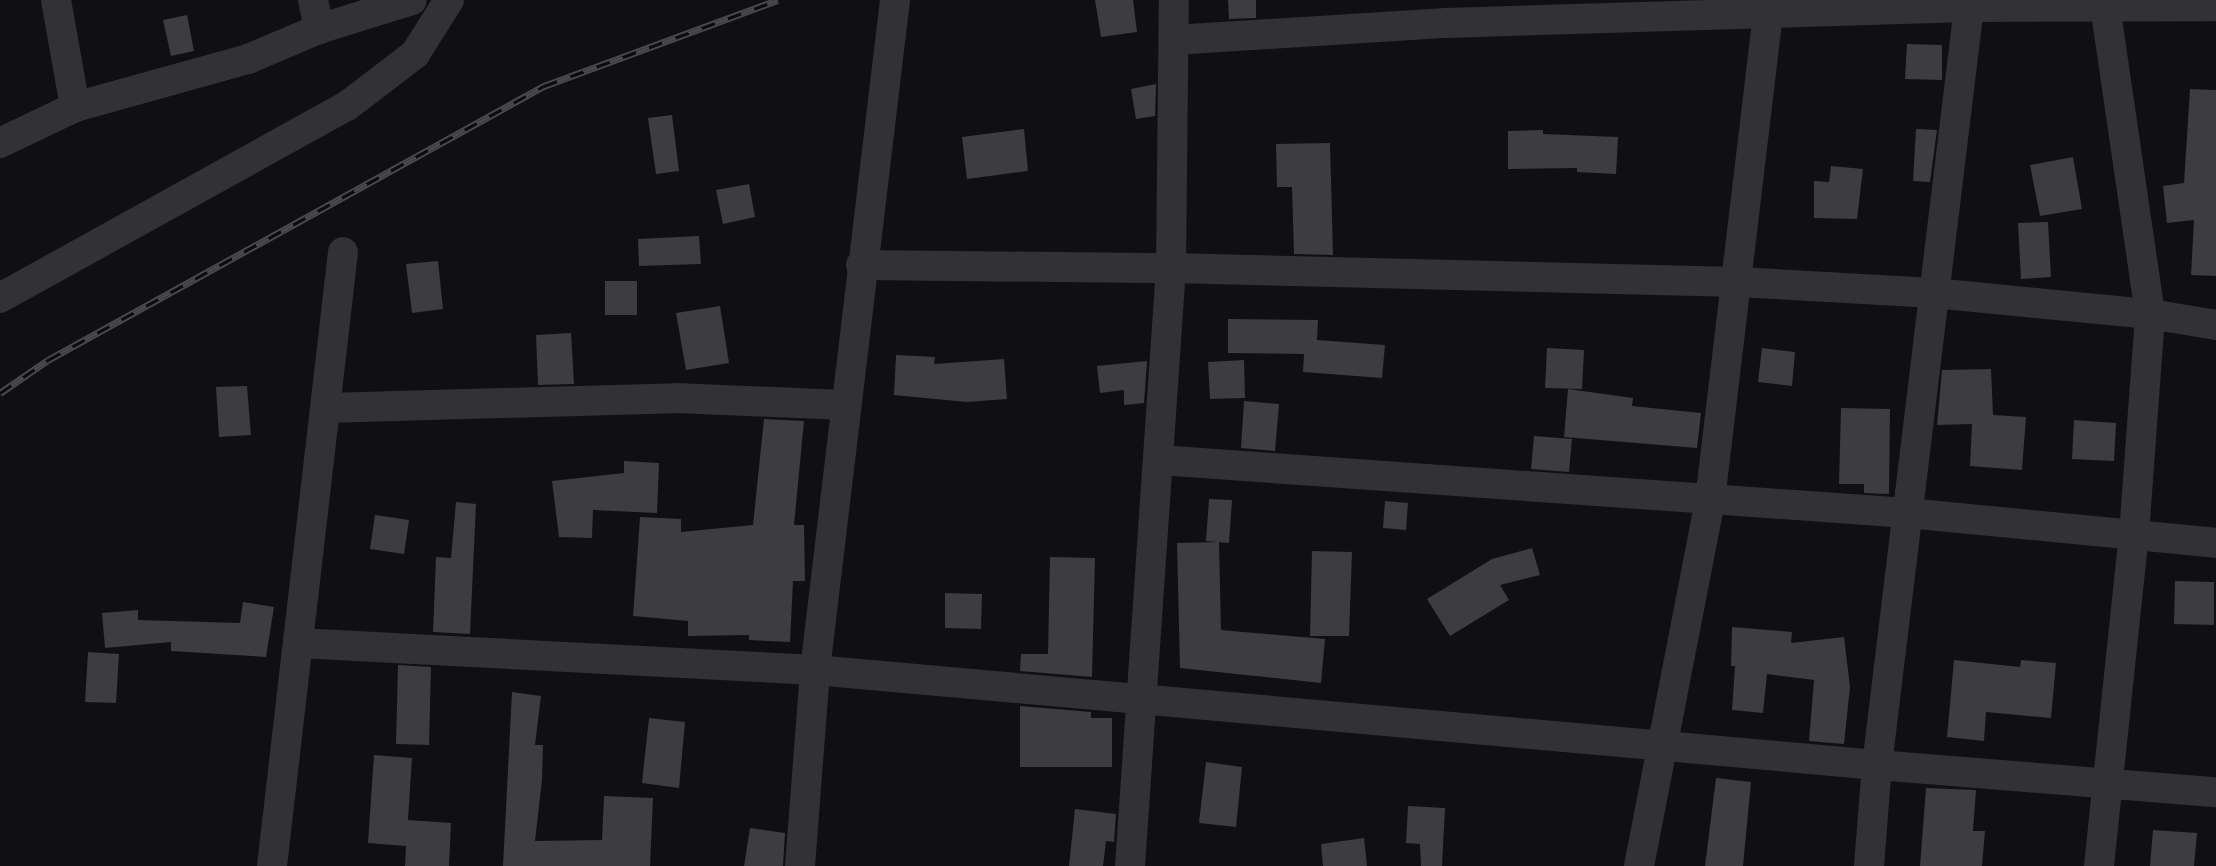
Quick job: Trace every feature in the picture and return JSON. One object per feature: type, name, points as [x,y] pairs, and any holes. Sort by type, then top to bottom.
[{"type":"street","points":[[56,0],[75,107]]},
{"type":"street","points":[[313,0],[320,29]]},
{"type":"street","points":[[0,143],[75,107],[248,59],[320,29],[412,0]]},
{"type":"street","points":[[0,298],[347,106],[415,54],[449,0]]},
{"type":"street","points":[[800,866],[815,670],[861,265],[895,0]]},
{"type":"street","points":[[1130,866],[1144,700],[1171,268],[1174,0]]},
{"type":"street","points":[[1174,40],[1446,23],[2170,2],[2216,6]]},
{"type":"street","points":[[2099,866],[2134,534],[2150,314],[2105,5]]},
{"type":"street","points":[[1869,866],[1877,765],[1969,7]]},
{"type":"street","points":[[1639,866],[1710,500],[1738,282],[1768,15]]},
{"type":"street","points":[[272,866],[343,252]]},
{"type":"street","points":[[861,265],[1171,268],[1738,282],[1934,293],[2150,314],[2216,326]]},
{"type":"street","points":[[326,408],[676,398],[845,405]]},
{"type":"street","points":[[1159,460],[1907,513],[2216,543]]},
{"type":"street","points":[[298,644],[815,670],[1877,765],[2107,781],[2216,792]]},
{"type":"building","points":[[1095,0],[1133,0],[1137,32],[1101,37]]},
{"type":"building","points":[[1228,0],[1256,0],[1256,18],[1229,19]]},
{"type":"building","points":[[187,15],[194,51],[171,56],[163,20]]},
{"type":"building","points":[[1907,44],[1942,45],[1942,80],[1905,79]]},
{"type":"building","points":[[1156,84],[1155,116],[1136,119],[1131,89]]},
{"type":"building","points":[[2190,89],[2216,90],[2216,276],[2191,275],[2194,220],[2167,223],[2163,186],[2184,183]]},
{"type":"building","points":[[672,115],[679,171],[656,174],[648,118]]},
{"type":"building","points":[[1024,129],[1028,171],[967,179],[962,137]]},
{"type":"building","points":[[1916,129],[1937,130],[1930,182],[1913,181]]},
{"type":"building","points":[[1543,130],[1543,134],[1618,137],[1616,174],[1577,172],[1577,168],[1508,169],[1508,131]]},
{"type":"building","points":[[1330,143],[1333,255],[1294,254],[1292,187],[1277,187],[1276,144]]},
{"type":"building","points":[[2073,157],[2082,209],[2040,216],[2030,165]]},
{"type":"building","points":[[1831,166],[1863,169],[1857,219],[1814,218],[1814,181],[1829,182]]},
{"type":"building","points":[[749,184],[755,217],[723,224],[716,190]]},
{"type":"building","points":[[2048,222],[2051,277],[2021,279],[2018,223]]},
{"type":"building","points":[[699,236],[701,264],[639,266],[638,239]]},
{"type":"building","points":[[438,261],[443,309],[412,313],[406,264]]},
{"type":"building","points":[[605,281],[637,281],[637,315],[605,315]]},
{"type":"building","points":[[720,306],[729,363],[686,370],[676,313]]},
{"type":"building","points":[[1228,319],[1318,320],[1317,340],[1385,345],[1382,378],[1303,372],[1304,354],[1228,353]]},
{"type":"building","points":[[571,333],[574,384],[538,385],[536,335]]},
{"type":"building","points":[[1547,348],[1584,350],[1582,389],[1545,388]]},
{"type":"building","points":[[1762,348],[1795,352],[1792,386],[1758,382]]},
{"type":"building","points":[[896,355],[935,357],[934,364],[1004,359],[1007,399],[967,402],[894,395]]},
{"type":"building","points":[[1244,360],[1245,398],[1210,399],[1208,362]]},
{"type":"building","points":[[1147,361],[1144,403],[1124,405],[1124,390],[1100,393],[1097,366]]},
{"type":"building","points":[[1991,369],[1993,415],[2026,417],[2022,470],[1970,466],[1972,424],[1937,425],[1942,370]]},
{"type":"building","points":[[247,386],[251,435],[219,437],[216,387]]},
{"type":"building","points":[[1568,389],[1633,398],[1632,406],[1701,413],[1697,448],[1564,437]]},
{"type":"building","points":[[1244,401],[1279,404],[1275,451],[1241,448]]},
{"type":"building","points":[[1841,408],[1890,409],[1889,494],[1864,493],[1864,484],[1839,484]]},
{"type":"building","points":[[764,419],[804,421],[794,525],[804,525],[805,581],[793,581],[790,642],[749,640],[749,635],[688,636],[688,621],[633,616],[640,517],[681,519],[681,532],[753,525]]},
{"type":"building","points":[[2074,420],[2116,423],[2114,461],[2072,459]]},
{"type":"building","points":[[1534,436],[1572,439],[1569,472],[1531,469]]},
{"type":"building","points":[[624,461],[659,463],[657,513],[593,510],[592,538],[559,537],[552,481],[624,473]]},
{"type":"building","points":[[1209,499],[1232,500],[1229,543],[1206,541]]},
{"type":"building","points":[[1385,501],[1408,503],[1406,530],[1383,528]]},
{"type":"building","points":[[456,502],[476,504],[470,634],[433,632],[436,557],[451,558]]},
{"type":"building","points":[[375,515],[409,520],[404,554],[370,549]]},
{"type":"building","points":[[1219,542],[1221,630],[1325,639],[1321,683],[1180,668],[1177,543]]},
{"type":"building","points":[[1532,548],[1540,575],[1500,585],[1509,600],[1450,636],[1427,599],[1492,559]]},
{"type":"building","points":[[1312,551],[1352,552],[1349,636],[1310,636]]},
{"type":"building","points":[[1050,557],[1095,558],[1092,677],[1020,671],[1021,654],[1048,654]]},
{"type":"building","points":[[2175,581],[2214,582],[2214,625],[2174,624]]},
{"type":"building","points":[[945,593],[982,594],[981,629],[945,628]]},
{"type":"building","points":[[243,602],[274,607],[266,657],[171,651],[171,642],[105,648],[102,613],[138,610],[138,620],[240,623]]},
{"type":"building","points":[[1732,627],[1792,632],[1791,643],[1844,637],[1850,687],[1844,744],[1809,741],[1814,680],[1767,674],[1763,713],[1732,710],[1735,666],[1731,666]]},
{"type":"building","points":[[88,652],[119,654],[116,703],[85,702]]},
{"type":"building","points":[[1954,660],[2020,667],[2021,660],[2056,663],[2051,718],[1986,712],[1984,741],[1947,737]]},
{"type":"building","points":[[398,665],[431,667],[429,745],[396,744]]},
{"type":"building","points":[[512,692],[541,696],[535,745],[543,745],[542,780],[535,841],[602,840],[604,796],[653,798],[650,866],[503,866]]},
{"type":"building","points":[[1020,706],[1091,712],[1091,718],[1112,718],[1112,767],[1020,767]]},
{"type":"building","points":[[649,718],[685,722],[679,788],[642,783]]},
{"type":"building","points":[[374,755],[412,758],[408,820],[451,823],[449,866],[405,866],[406,846],[368,843]]},
{"type":"building","points":[[1206,762],[1242,767],[1236,827],[1199,823]]},
{"type":"building","points":[[1716,778],[1751,782],[1743,866],[1705,866]]},
{"type":"building","points":[[1926,788],[1976,790],[1973,831],[1985,831],[1982,866],[1920,866]]},
{"type":"building","points":[[1408,806],[1445,808],[1442,866],[1421,866],[1420,844],[1406,843]]},
{"type":"building","points":[[1075,809],[1116,814],[1114,842],[1106,841],[1103,866],[1069,866]]},
{"type":"building","points":[[750,828],[785,833],[783,866],[744,866]]},
{"type":"building","points":[[2153,830],[2197,833],[2194,866],[2150,866]]},
{"type":"building","points":[[1364,838],[1367,866],[1323,866],[1321,844]]},
{"type":"railway","points":[[0,393],[48,360],[544,86],[778,0]]}]
